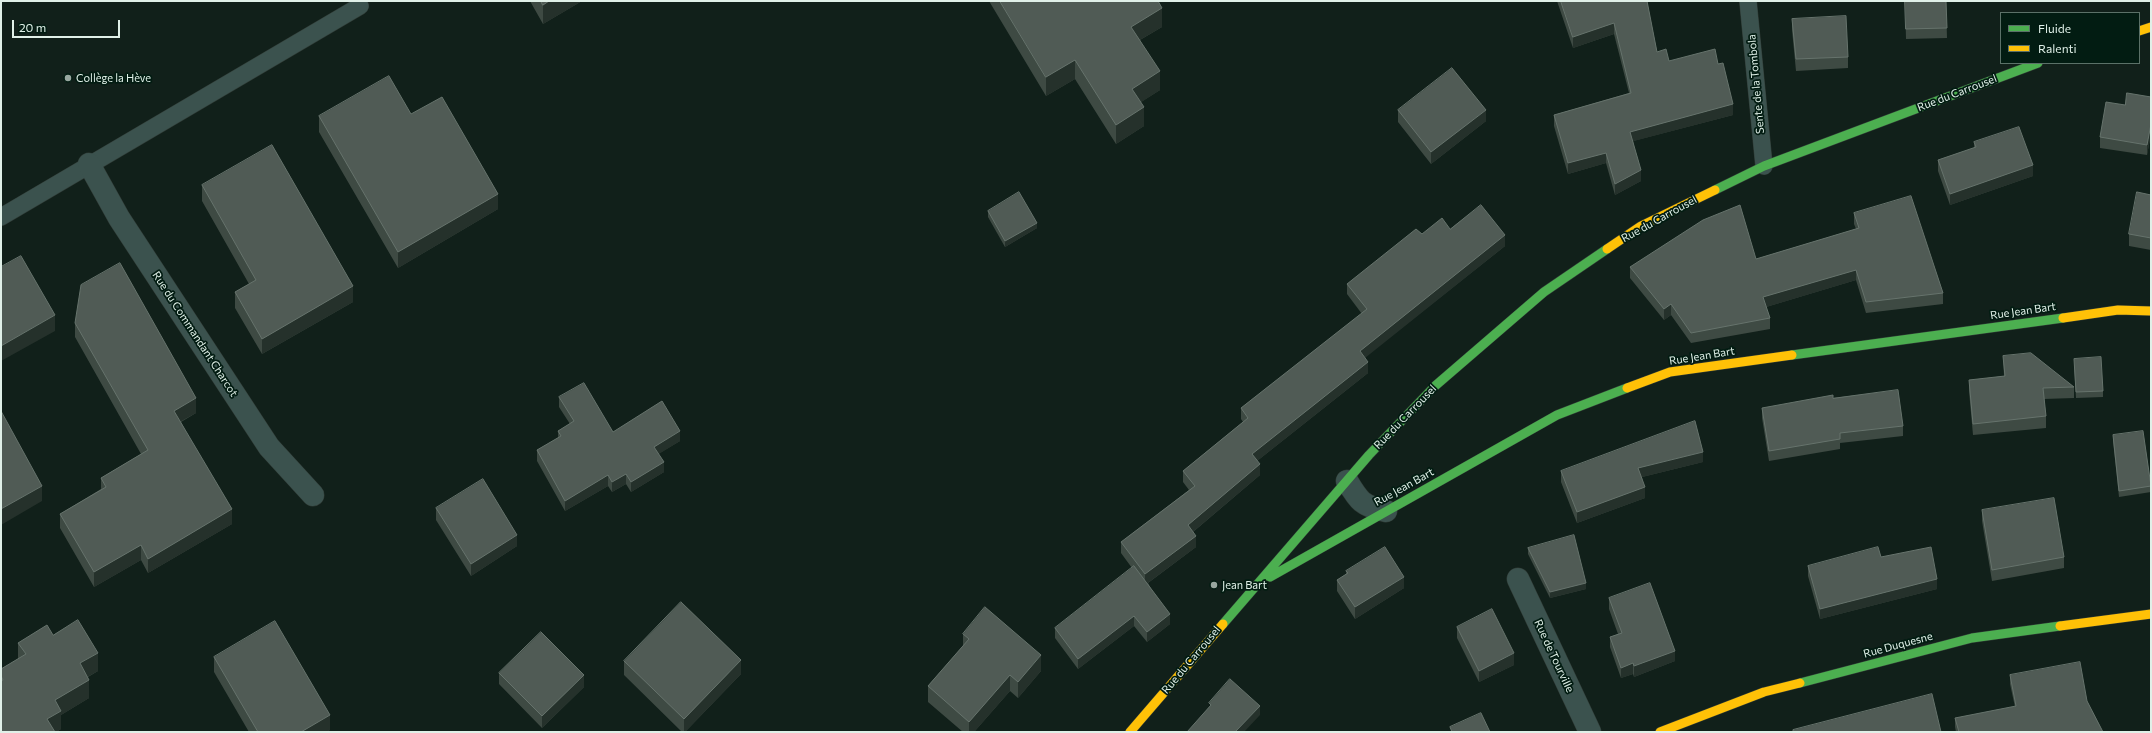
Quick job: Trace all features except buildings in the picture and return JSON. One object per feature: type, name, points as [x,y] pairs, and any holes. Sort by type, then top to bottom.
[{"type":"street","points":[[2140,31],[2151,27]]},
{"type":"street","name":"Rue du Carrousel","points":[[1130,732],[1347,481],[1435,386],[1544,292],[1642,226],[1764,166],[2035,64]]},
{"type":"street","name":"Rue du Commandant Charcot","points":[[88,164],[119,218],[268,447],[313,495]]},
{"type":"street","name":"Rue Jean Bart","points":[[1257,584],[1557,415],[1670,372],[2118,310],[2151,311]]},
{"type":"street","points":[[1347,481],[1358,500],[1368,508],[1386,511]]},
{"type":"street","name":"Rue de Tourville","points":[[1518,580],[1590,732]]},
{"type":"street","name":"Rue Duquesne","points":[[1660,732],[1764,692],[1972,638],[2151,614]]},
{"type":"lane","name":"Sente de la Tombola","points":[[1748,1],[1764,166]]},
{"type":"lane","points":[[1,217],[88,164],[360,6]]},
{"type":"traffic: fast","points":[[1715,190],[1764,166],[2035,64]]},
{"type":"traffic: fast","points":[[1223,624],[1369,455],[1435,386],[1544,292],[1607,249]]},
{"type":"traffic: fast","points":[[1792,355],[2063,318]]},
{"type":"traffic: fast","points":[[1270,577],[1557,415],[1627,388]]},
{"type":"traffic: fast","points":[[1800,683],[1972,638],[2060,626]]},
{"type":"traffic: slow","points":[[2140,31],[2151,27]]},
{"type":"traffic: slow","points":[[1607,249],[1641,226],[1715,190]]},
{"type":"traffic: slow","points":[[2063,318],[2118,310],[2151,311]]},
{"type":"traffic: slow","points":[[1627,388],[1670,372],[1792,355]]},
{"type":"traffic: slow","points":[[2060,626],[2151,614]]},
{"type":"traffic: slow","points":[[1130,732],[1223,624]]},
{"type":"traffic: slow","points":[[1660,732],[1764,692],[1800,683]]},
{"type":"place","name":"Collège la Hève","points":[[68,78]]},
{"type":"place","name":"Jean Bart","points":[[1214,585]]}]
